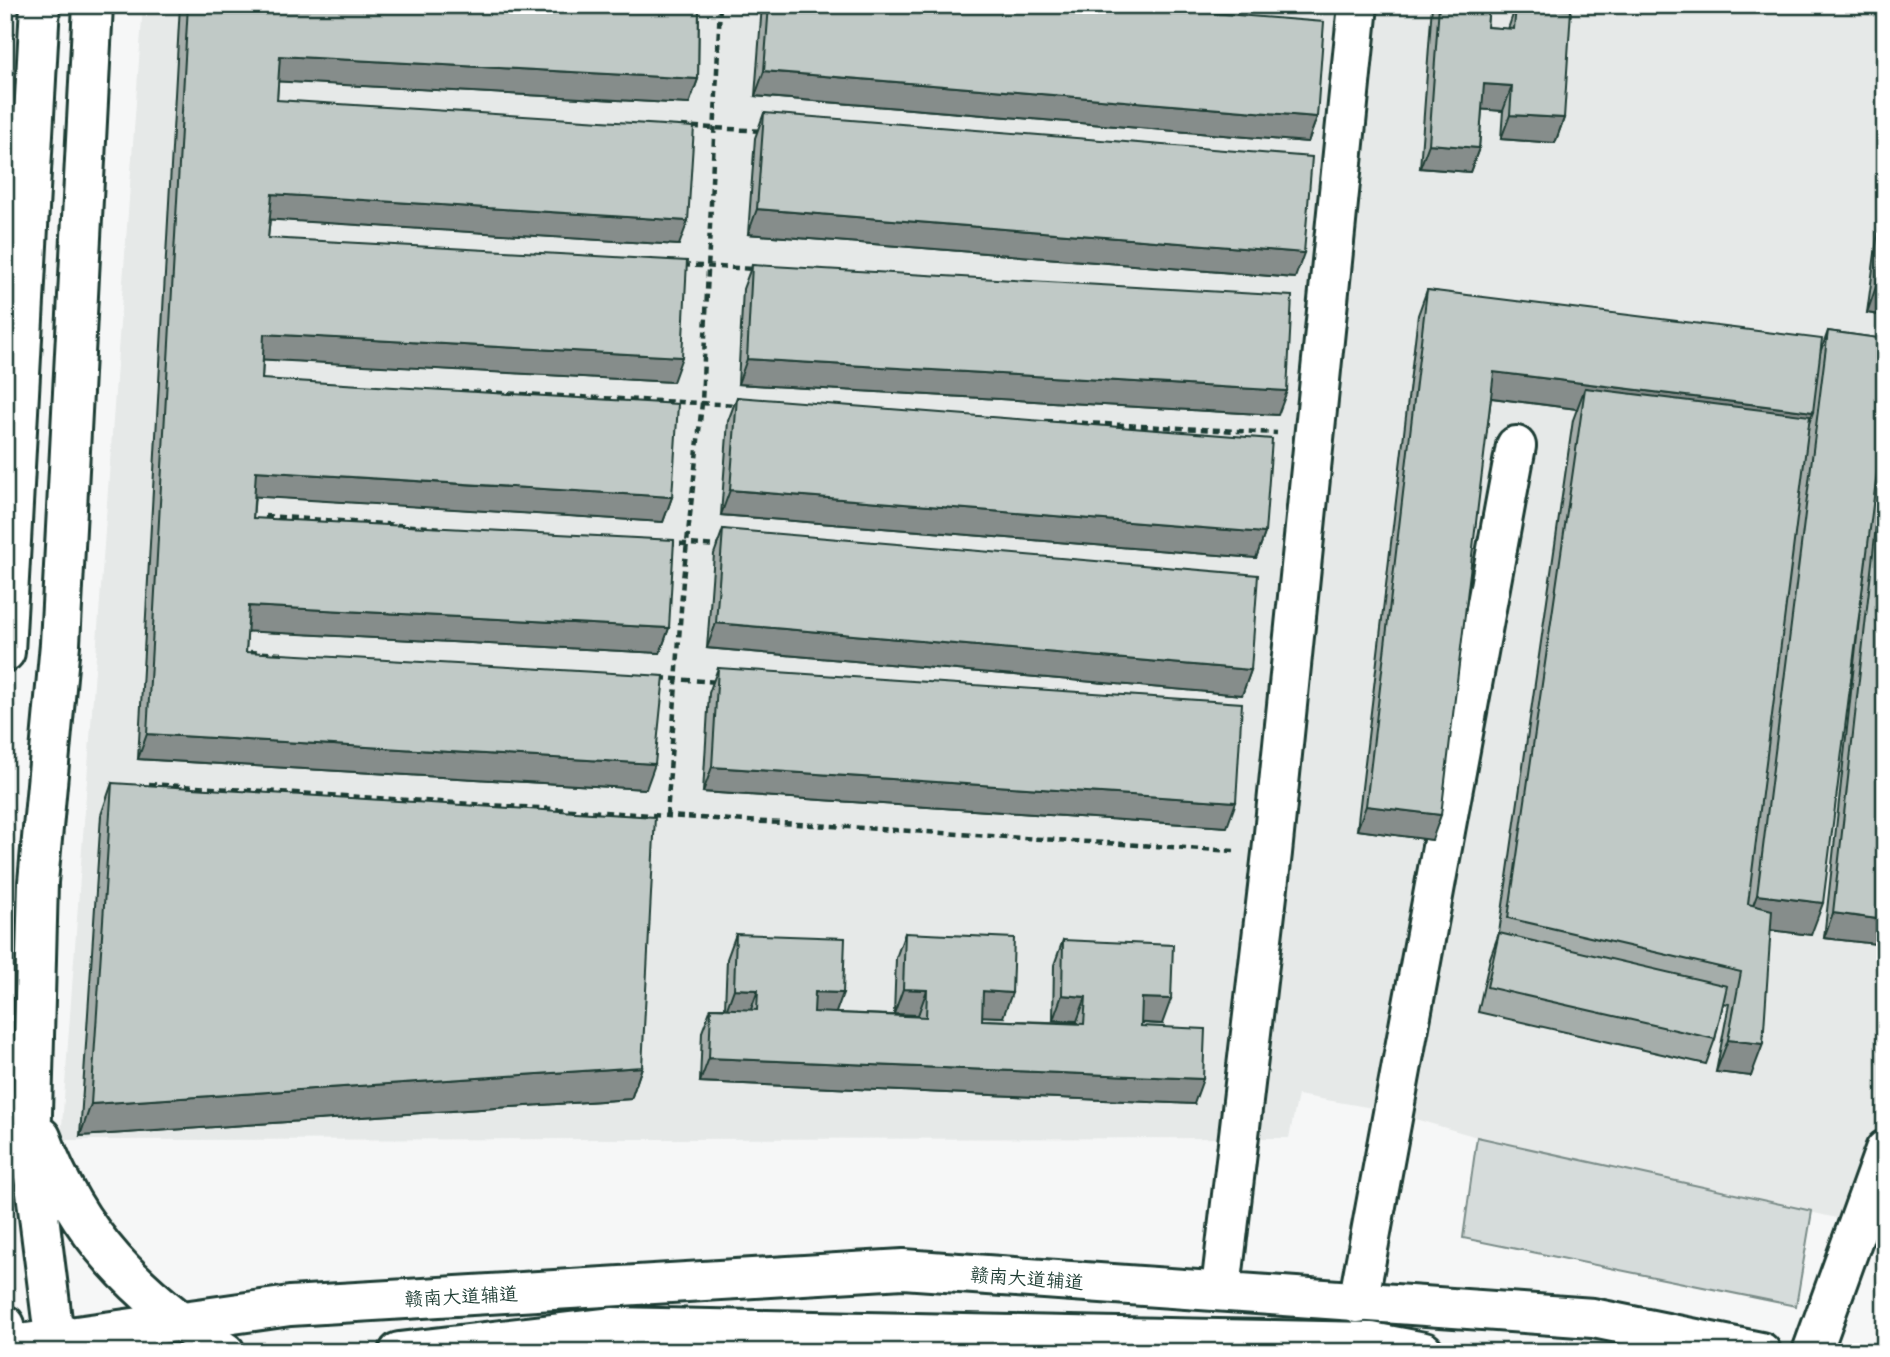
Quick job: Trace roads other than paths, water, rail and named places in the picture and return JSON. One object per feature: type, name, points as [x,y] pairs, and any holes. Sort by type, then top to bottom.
[{"type":"street","points":[[5,652],[40,5]]},
{"type":"street","points":[[55,1346],[31,1152],[38,882],[60,644],[93,5]]},
{"type":"street","points":[[1220,1289],[1272,853],[1358,5]]},
{"type":"street","points":[[1358,1303],[1516,446]]},
{"type":"street","points":[[32,1112],[64,1189],[86,1225],[140,1289],[175,1320],[225,1352]]},
{"type":"street","points":[[1812,1352],[1885,1150]]},
{"type":"street","name":"赣南大道辅道","points":[[7,1342],[55,1346],[175,1320],[290,1306],[903,1269],[1220,1289],[1358,1303],[1593,1318],[1760,1352]]},
{"type":"street","points":[[399,1352],[612,1326],[1371,1342],[1424,1352]]}]
